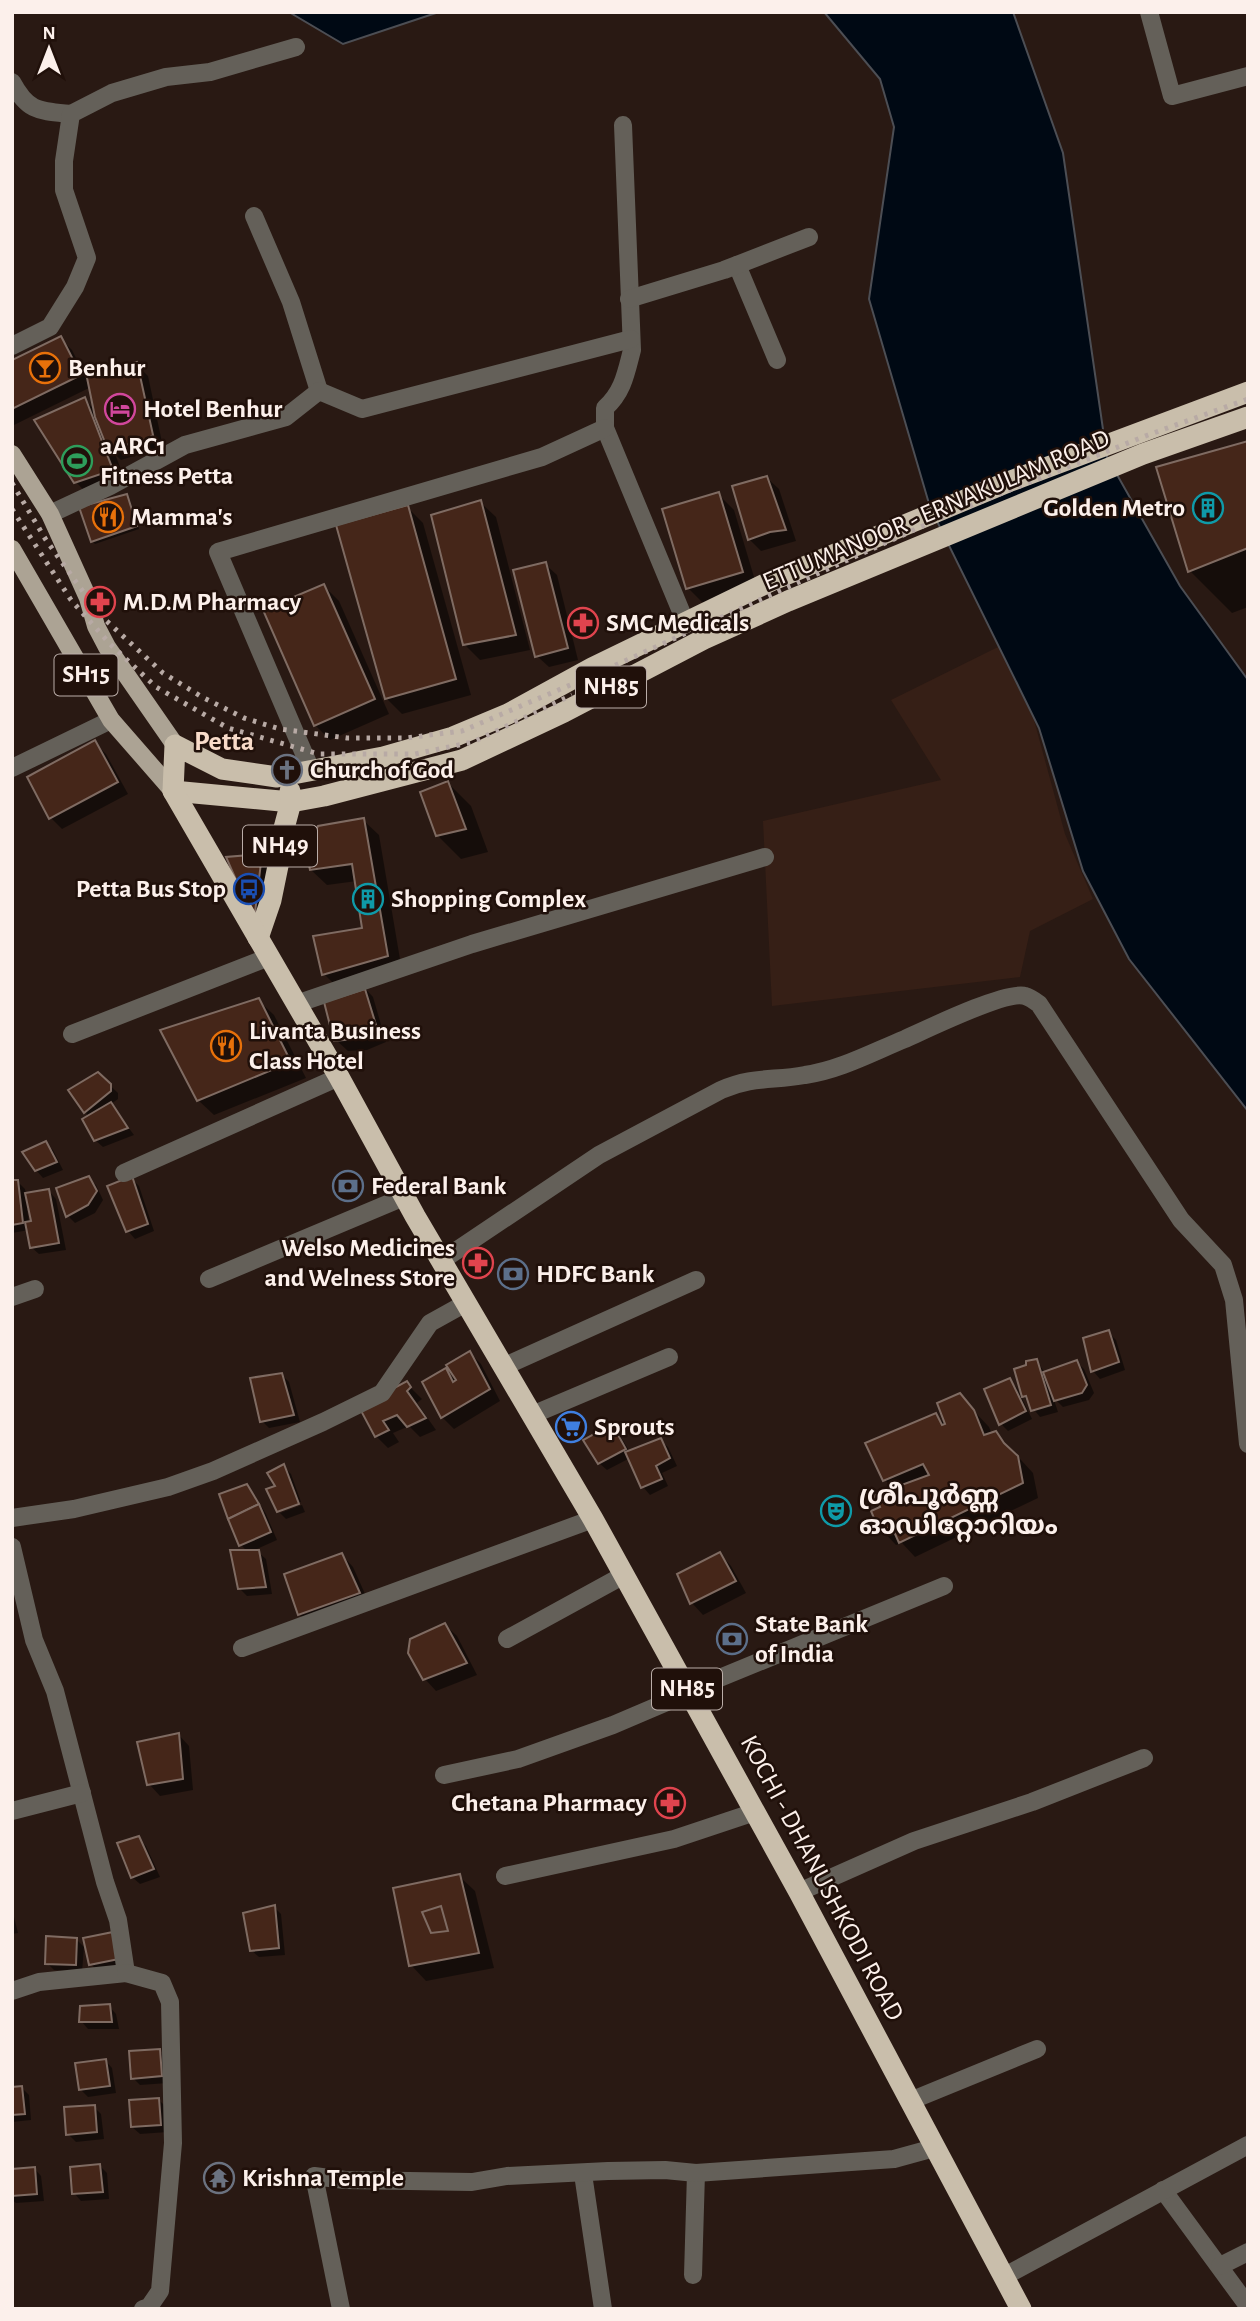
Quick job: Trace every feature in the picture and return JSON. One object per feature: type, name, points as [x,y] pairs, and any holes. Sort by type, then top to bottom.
[{"type":"highway","points":[[173,791],[174,745],[222,769],[277,777],[383,757],[453,737],[508,714],[592,668],[773,580],[1008,482],[1248,392]]},
{"type":"highway","name":"ETTUMANOOR - ERNAKULAM ROAD","points":[[173,791],[291,802],[462,760],[564,712],[704,639],[788,601],[1181,440],[1248,417]]},
{"type":"highway","points":[[773,580],[788,601]]},
{"type":"highway","name":"NH49","points":[[263,947],[280,843],[291,802],[289,775]]},
{"type":"highway","name":"KOCHI - DHANUSHKODI ROAD","points":[[173,791],[339,1077],[404,1197],[593,1519],[799,1892],[1021,2309]]},
{"type":"main road","points":[[12,454],[50,514],[107,647],[174,745]]},
{"type":"main road","name":"SH15","points":[[12,550],[111,720],[173,791]]},
{"type":"street","points":[[1149,12],[1172,96],[1248,76]]},
{"type":"street","points":[[12,82],[23,102],[44,112],[71,114],[112,93],[166,78],[210,72],[296,47]]},
{"type":"street","points":[[12,346],[50,327],[75,287],[87,258],[64,190],[64,161],[71,114]]},
{"type":"street","points":[[623,125],[632,350],[617,398],[605,408],[605,428],[685,621]]},
{"type":"street","points":[[254,216],[292,302],[319,391]]},
{"type":"street","points":[[629,299],[737,265],[809,237]]},
{"type":"street","points":[[737,265],[777,360]]},
{"type":"street","points":[[319,391],[362,409],[631,339]]},
{"type":"street","points":[[50,514],[121,481],[185,445],[286,417],[319,391]]},
{"type":"street","points":[[311,770],[218,552],[542,457],[605,428]]},
{"type":"street","points":[[12,768],[111,720]]},
{"type":"street","points":[[296,1004],[472,944],[765,858]]},
{"type":"street","points":[[72,1034],[263,947]]},
{"type":"street","points":[[441,1261],[599,1154],[721,1090],[739,1082],[804,1075],[843,1065],[967,1012],[1004,998],[1023,995],[1039,1003],[1181,1220],[1223,1265],[1234,1300],[1248,1444]]},
{"type":"street","points":[[124,1173],[339,1077]]},
{"type":"street","points":[[209,1279],[404,1197]]},
{"type":"street","points":[[503,1367],[696,1280]]},
{"type":"street","points":[[12,1297],[35,1289]]},
{"type":"street","points":[[12,1518],[74,1509],[168,1487],[213,1471],[323,1422],[382,1393],[430,1323],[466,1303]]},
{"type":"street","points":[[532,1415],[669,1357]]},
{"type":"street","points":[[242,1648],[593,1519]]},
{"type":"street","points":[[12,1547],[34,1640],[55,1691],[105,1882],[118,1920],[126,1973]]},
{"type":"street","points":[[507,1639],[624,1575]]},
{"type":"street","points":[[444,1775],[518,1759],[613,1725],[688,1691],[944,1586]]},
{"type":"street","points":[[799,1892],[914,1841],[1032,1802],[1144,1758]]},
{"type":"street","points":[[12,1811],[82,1793]]},
{"type":"street","points":[[505,1876],[674,1839],[755,1812]]},
{"type":"street","points":[[12,1991],[39,1982],[126,1973],[162,1983],[170,2002],[173,2143],[171,2169],[160,2291],[149,2307],[143,2309]]},
{"type":"street","points":[[909,2101],[1037,2049]]},
{"type":"street","points":[[1003,2277],[1248,2145]]},
{"type":"street","points":[[341,2309],[313,2176],[345,2180],[472,2182],[507,2176],[665,2170],[696,2173],[894,2159],[934,2148]]},
{"type":"street","points":[[693,2275],[696,2173]]},
{"type":"street","points":[[583,2174],[603,2309]]},
{"type":"street","points":[[1163,2190],[1248,2306]]},
{"type":"street","points":[[1220,2266],[1248,2252]]},
{"type":"shaded area","points":[[289,12],[439,12],[343,44]]},
{"type":"shaded area","points":[[824,12],[1013,12],[1063,153],[1107,457],[1180,586],[1248,680],[1248,1111],[1129,959],[1083,871],[1039,728],[930,507],[869,299],[894,127],[880,79]]},
{"type":"shaded area","points":[[998,647],[1034,720],[1065,834],[1093,899],[1030,931],[1020,977],[772,1006],[763,821],[941,780],[891,700]]},
{"type":"building","name":"Benhur","points":[[61,336],[81,375],[12,409],[12,360]]},
{"type":"building","name":"Hotel Benhur","points":[[137,362],[153,435],[108,450],[95,417],[86,373]]},
{"type":"building","points":[[85,397],[113,470],[74,483],[34,420]]},
{"type":"building","name":"Golden Metro","points":[[1248,441],[1248,548],[1188,572],[1156,467]]},
{"type":"building","points":[[767,476],[786,530],[770,532],[748,540],[732,486]]},
{"type":"building","points":[[719,492],[743,572],[686,589],[662,509]]},
{"type":"building","name":"Mamma's","points":[[127,494],[137,526],[91,542],[79,507]]},
{"type":"building","points":[[481,500],[516,635],[463,645],[431,515]]},
{"type":"building","points":[[408,505],[456,679],[385,699],[336,525]]},
{"type":"building","points":[[546,562],[568,648],[535,657],[513,570]]},
{"type":"building","points":[[324,584],[375,699],[314,726],[263,610]]},
{"type":"building","points":[[95,740],[118,782],[49,819],[27,777]]},
{"type":"building","points":[[448,781],[466,829],[436,836],[420,792]]},
{"type":"building","name":"Shopping Complex","points":[[364,818],[388,956],[322,975],[313,936],[362,928],[352,864],[310,870],[306,851],[318,826]]},
{"type":"building","name":"Petta Bus Stop","points":[[262,854],[254,921],[226,857]]},
{"type":"building","points":[[365,989],[376,1025],[375,1032],[355,1039],[334,1041],[324,1002]]},
{"type":"building","name":"Livanta Business Class Hotel","points":[[259,998],[291,1062],[197,1101],[160,1030]]},
{"type":"building","points":[[98,1072],[111,1084],[111,1091],[84,1113],[68,1090]]},
{"type":"building","points":[[111,1102],[128,1128],[94,1141],[82,1119]]},
{"type":"building","points":[[46,1141],[57,1162],[35,1171],[22,1152]]},
{"type":"building","points":[[89,1176],[97,1191],[88,1205],[66,1217],[56,1188]]},
{"type":"building","points":[[132,1176],[148,1224],[126,1232],[107,1186]]},
{"type":"building","points":[[12,1180],[18,1180],[23,1223],[12,1225]]},
{"type":"building","points":[[49,1189],[59,1243],[30,1248],[25,1222],[31,1221],[25,1193]]},
{"type":"building","points":[[1109,1330],[1119,1362],[1091,1372],[1083,1338]]},
{"type":"building","points":[[470,1351],[490,1389],[441,1418],[422,1382],[446,1368],[453,1382],[456,1380],[446,1365]]},
{"type":"building","points":[[1037,1359],[1051,1405],[1031,1411],[1026,1396],[1022,1397],[1014,1369],[1026,1365],[1026,1361]]},
{"type":"building","points":[[1077,1360],[1087,1385],[1082,1393],[1054,1401],[1043,1372]]},
{"type":"building","points":[[282,1373],[294,1415],[260,1422],[250,1378]]},
{"type":"building","points":[[1010,1378],[1026,1411],[999,1425],[984,1389]]},
{"type":"building","points":[[407,1381],[411,1387],[407,1391],[426,1418],[407,1427],[397,1415],[383,1421],[389,1430],[375,1437],[359,1407]]},
{"type":"building","points":[[960,1393],[974,1410],[984,1435],[996,1431],[1018,1456],[1023,1483],[899,1543],[892,1527],[879,1530],[871,1511],[880,1507],[874,1495],[929,1475],[923,1464],[883,1481],[865,1443],[936,1413],[942,1425],[945,1424],[937,1403]]},
{"type":"building","points":[[612,1424],[626,1449],[598,1464],[583,1440]]},
{"type":"building","points":[[661,1438],[670,1458],[656,1466],[662,1479],[641,1488],[625,1452]]},
{"type":"building","points":[[284,1464],[299,1504],[277,1512],[266,1489],[275,1486],[267,1473]]},
{"type":"building","points":[[247,1484],[259,1504],[228,1519],[219,1494]]},
{"type":"building","points":[[259,1504],[271,1532],[239,1546],[228,1519]]},
{"type":"building","points":[[230,1550],[259,1550],[266,1587],[238,1589]]},
{"type":"building","points":[[720,1552],[736,1581],[690,1604],[677,1574]]},
{"type":"building","points":[[342,1553],[360,1593],[298,1615],[284,1574]]},
{"type":"building","points":[[445,1623],[467,1663],[423,1680],[408,1653],[410,1639]]},
{"type":"building","points":[[179,1733],[183,1779],[147,1785],[137,1742]]},
{"type":"building","points":[[139,1836],[154,1869],[131,1878],[117,1843]]},
{"type":"building","points":[[460,1874],[479,1953],[409,1966],[393,1888]]},
{"type":"building","points":[[275,1905],[279,1948],[250,1951],[243,1913]]},
{"type":"building","points":[[441,1906],[448,1931],[431,1933],[422,1912]]},
{"type":"building","points":[[113,1932],[119,1959],[89,1965],[83,1938]]},
{"type":"building","points":[[46,1936],[77,1938],[76,1965],[45,1964]]},
{"type":"building","points":[[110,2004],[112,2022],[79,2022],[80,2006]]},
{"type":"building","points":[[160,2049],[162,2076],[131,2079],[129,2051]]},
{"type":"building","points":[[106,2059],[110,2086],[79,2090],[75,2063]]},
{"type":"building","points":[[22,2086],[25,2114],[12,2115],[12,2087]]},
{"type":"building","points":[[159,2098],[161,2125],[131,2127],[129,2100]]},
{"type":"building","points":[[95,2105],[97,2132],[66,2135],[64,2107]]},
{"type":"building","points":[[100,2164],[103,2192],[72,2194],[70,2167]]},
{"type":"building","points":[[35,2167],[37,2194],[12,2196],[12,2169]]},
{"type":"railway","points":[[12,483],[46,540],[99,614],[163,673],[244,718],[280,729],[347,738],[406,738],[462,731],[596,674],[947,515],[1148,435],[1248,399]]},
{"type":"railway","points":[[12,509],[71,600],[110,644],[156,687],[228,728],[319,754],[415,754],[473,742],[572,695]]},
{"type":"place","name":"Benhur","points":[[45,368]]},
{"type":"place","name":"Hotel Benhur","points":[[120,409]]},
{"type":"place","name":"aARC1 Fitness Petta","points":[[77,461]]},
{"type":"place","name":"Golden Metro","points":[[1208,508]]},
{"type":"place","name":"Mamma's","points":[[108,517]]},
{"type":"place","name":"M.D.M Pharmacy","points":[[100,602]]},
{"type":"place","name":"SMC Medicals","points":[[583,623]]},
{"type":"place","name":"Church of God","points":[[287,770]]},
{"type":"place","name":"Petta Bus Stop","points":[[249,889]]},
{"type":"place","name":"Shopping Complex","points":[[368,899]]},
{"type":"place","name":"Livanta Business Class Hotel","points":[[226,1046]]},
{"type":"place","name":"Federal Bank","points":[[348,1186]]},
{"type":"place","name":"Welso Medicines and Welness Store","points":[[478,1263]]},
{"type":"place","name":"HDFC Bank","points":[[513,1274]]},
{"type":"place","name":"Sprouts","points":[[571,1427]]},
{"type":"place","name":"ശ്രീപൂർണ്ണ ഓഡിറ്റോറിയം","points":[[836,1511]]},
{"type":"place","name":"State Bank of India","points":[[732,1639]]},
{"type":"place","name":"Chetana Pharmacy","points":[[670,1803]]},
{"type":"place","name":"Krishna Temple","points":[[219,2178]]},
{"type":"district","name":"Petta","points":[[224,742]]}]
